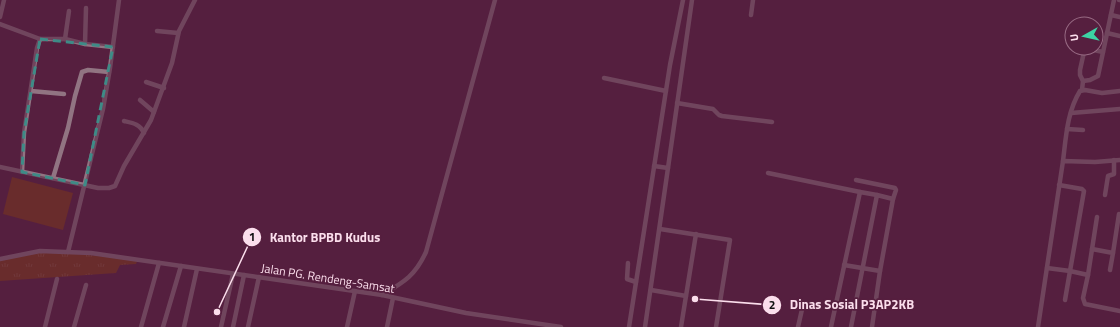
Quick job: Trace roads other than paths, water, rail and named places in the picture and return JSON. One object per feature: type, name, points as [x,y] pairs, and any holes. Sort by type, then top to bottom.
[{"type":"street","points":[[0,17],[4,0]]},
{"type":"street","points":[[68,252],[103,109],[110,72],[119,0]]},
{"type":"street","points":[[0,167],[98,188],[109,188],[115,186],[124,166],[144,133],[154,112],[164,88],[172,62],[178,33],[195,0]]},
{"type":"street","points":[[382,295],[414,273],[421,264],[426,252],[495,0]]},
{"type":"street","points":[[751,15],[753,0]]},
{"type":"street","points":[[1104,52],[1114,0]]},
{"type":"street","points":[[629,327],[634,282],[682,2],[691,3],[677,103],[664,167],[660,229],[645,327]]},
{"type":"street","points":[[86,8],[86,44]]},
{"type":"street","points":[[65,39],[69,11]]},
{"type":"street","points":[[1111,15],[1120,17]]},
{"type":"street","points":[[0,24],[40,39],[65,39],[86,44],[113,47]]},
{"type":"street","points":[[157,31],[178,33]]},
{"type":"street","points":[[1107,33],[1120,36]]},
{"type":"street","points":[[22,172],[24,133],[37,48],[40,39]]},
{"type":"street","points":[[1038,327],[1067,129],[1071,113],[1078,95],[1082,90],[1083,81],[1080,75],[1083,56]]},
{"type":"street","points":[[1083,81],[1090,80],[1098,76],[1103,56]]},
{"type":"street","points":[[53,178],[68,128],[82,72],[88,70],[110,72]]},
{"type":"street","points":[[604,78],[666,91]]},
{"type":"street","points":[[146,82],[164,88]]},
{"type":"street","points":[[1082,90],[1102,93],[1120,91]]},
{"type":"street","points":[[31,91],[64,94]]},
{"type":"street","points":[[140,100],[154,112]]},
{"type":"street","points":[[677,103],[713,109],[722,116],[772,122]]},
{"type":"street","points":[[1071,113],[1120,109]]},
{"type":"street","points":[[124,121],[142,128],[144,133]]},
{"type":"street","points":[[1067,129],[1083,130]]},
{"type":"street","points":[[1105,195],[1108,176],[1114,174],[1114,160]]},
{"type":"street","points":[[1063,161],[1095,162],[1120,160]]},
{"type":"street","points":[[654,166],[664,167]]},
{"type":"street","points":[[768,173],[893,199]]},
{"type":"street","points":[[856,180],[894,188],[896,190],[893,199],[880,272],[872,327]]},
{"type":"street","points":[[1059,185],[1082,189],[1084,194],[1065,300]]},
{"type":"street","points":[[831,327],[860,192]]},
{"type":"street","points":[[851,327],[877,195]]},
{"type":"street","points":[[1110,270],[1119,214]]},
{"type":"street","points":[[1097,217],[1084,298],[1085,304],[1120,311]]},
{"type":"street","points":[[660,229],[730,240],[716,327]]},
{"type":"street","points":[[680,327],[696,234]]},
{"type":"street","points":[[1092,249],[1113,253]]},
{"type":"street","name":"Jalan PG. Rendeng-Samsat","points":[[0,259],[40,251],[91,253],[382,295],[466,313],[561,327]]},
{"type":"street","points":[[141,327],[159,263]]},
{"type":"street","points":[[628,263],[626,278],[634,282]]},
{"type":"street","points":[[844,265],[880,272]]},
{"type":"street","points":[[163,327],[181,266]]},
{"type":"street","points":[[184,327],[198,268]]},
{"type":"street","points":[[1047,268],[1088,274]]},
{"type":"street","points":[[221,327],[233,274]]},
{"type":"street","points":[[233,327],[244,275]]},
{"type":"street","points":[[248,327],[259,277]]},
{"type":"street","points":[[45,327],[57,279]]},
{"type":"street","points":[[74,327],[86,285]]},
{"type":"street","points":[[651,290],[686,296]]},
{"type":"street","points":[[347,327],[355,291]]},
{"type":"street","points":[[387,327],[394,298]]},
{"type":"street","points":[[798,327],[803,305]]},
{"type":"place","name":"Dinas Sosial P3AP2KB","points":[[695,299]]},
{"type":"place","name":"Kantor BPBD Kudus","points":[[217,312]]}]
